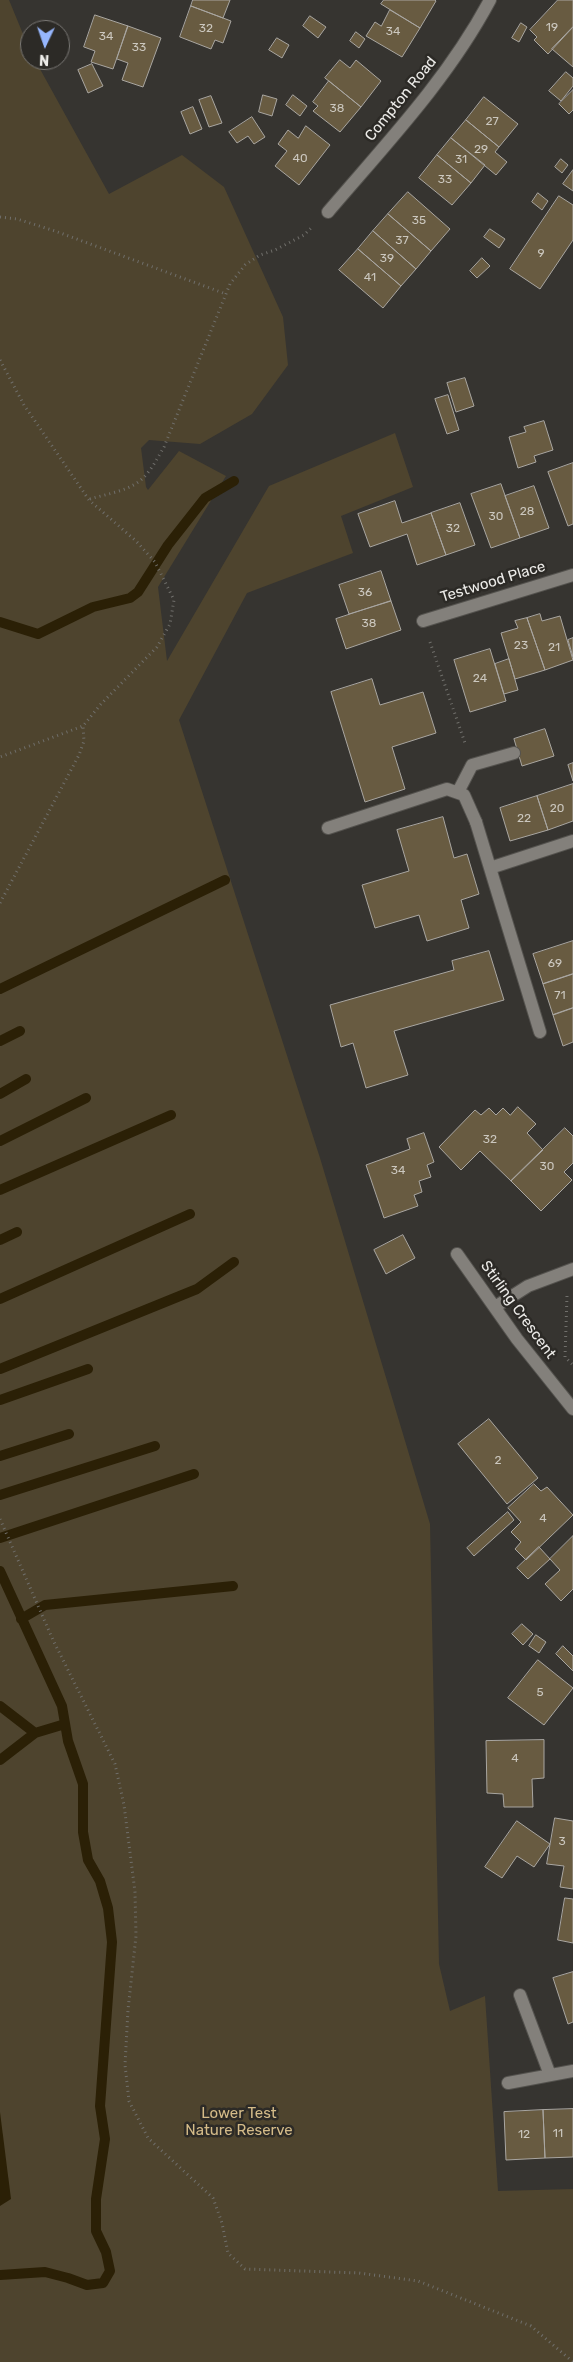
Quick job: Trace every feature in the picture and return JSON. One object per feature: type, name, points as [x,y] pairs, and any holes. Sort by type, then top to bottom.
[{"type":"street","name":"Compton Road","points":[[328,212],[441,78],[465,45],[490,0]]},
{"type":"street","name":"Testwood Place","points":[[423,621],[573,575]]},
{"type":"street","points":[[458,792],[472,765],[514,752]]},
{"type":"street","points":[[328,828],[447,789],[464,795],[476,822],[540,1032]]},
{"type":"street","points":[[490,868],[573,841]]},
{"type":"street","name":"Stirling Crescent","points":[[457,1254],[517,1339],[573,1408]]},
{"type":"street","points":[[495,1308],[528,1286],[573,1269]]},
{"type":"street","points":[[520,1995],[550,2075]]},
{"type":"street","points":[[508,2083],[573,2071]]},
{"type":"path","points":[[89,500],[123,489],[141,480],[153,465],[164,446],[230,284],[245,265],[260,255],[275,250],[304,235],[328,212]]},
{"type":"path","points":[[0,217],[17,219],[55,231],[226,294]]},
{"type":"path","points":[[0,360],[24,406],[89,500],[155,562],[174,600],[170,624],[157,647],[101,704],[83,726],[0,757]]},
{"type":"path","points":[[423,621],[472,765]]},
{"type":"path","points":[[0,903],[79,755],[84,741],[83,726]]},
{"type":"path","points":[[567,1292],[565,1356],[573,1365]]},
{"type":"path","points":[[0,1518],[53,1640],[115,1764],[124,1805],[135,1892],[136,1936],[128,2010],[125,2065],[129,2101],[148,2138],[213,2198],[222,2222],[228,2253],[245,2269],[359,2273],[418,2282],[531,2326],[573,2362]]},
{"type":"green space","name":"Lower Test Nature Reserve","points":[[0,0],[9,0],[20,27],[20,70],[41,70],[109,194],[182,155],[224,187],[283,317],[288,365],[252,414],[200,444],[149,440],[141,448],[148,490],[179,451],[226,476],[158,587],[167,661],[269,486],[395,433],[413,487],[341,516],[353,553],[247,593],[179,720],[320,1158],[430,1524],[439,1964],[450,2011],[485,1996],[498,2191],[573,2189],[573,2362],[0,2362]]},
{"type":"shaded area","points":[[0,2112],[11,2199],[0,2206]]},
{"type":"building","points":[[193,0],[230,0],[223,18],[191,6]]},
{"type":"building","points":[[384,0],[436,1],[420,28],[381,4]]},
{"type":"building","points":[[558,0],[573,0],[573,27],[548,54],[534,40],[537,37],[530,30]]},
{"type":"building","points":[[191,6],[231,21],[223,43],[215,40],[211,49],[180,37]]},
{"type":"building","points":[[390,10],[420,28],[402,57],[366,36],[375,22],[381,26]]},
{"type":"building","points":[[95,15],[128,26],[113,69],[91,62],[95,51],[84,47]]},
{"type":"building","points":[[310,16],[326,27],[318,38],[303,26]]},
{"type":"building","points":[[521,23],[527,27],[519,42],[512,38]]},
{"type":"building","points":[[128,26],[161,38],[143,87],[122,80],[128,63],[117,59]]},
{"type":"building","points":[[573,27],[573,67],[552,49]]},
{"type":"building","points":[[356,32],[365,39],[359,48],[350,41]]},
{"type":"building","points":[[277,38],[289,45],[282,58],[269,50]]},
{"type":"building","points":[[340,60],[350,68],[356,60],[381,81],[361,107],[325,78]]},
{"type":"building","points":[[92,64],[103,86],[88,93],[78,70]]},
{"type":"building","points":[[566,72],[573,78],[573,86],[561,101],[549,91]]},
{"type":"building","points":[[329,81],[361,107],[340,132],[313,111],[318,106],[313,102]]},
{"type":"building","points":[[573,90],[573,110],[569,114],[559,104]]},
{"type":"building","points":[[263,95],[277,99],[272,116],[259,112]]},
{"type":"building","points":[[293,95],[307,106],[300,116],[286,105]]},
{"type":"building","points":[[211,96],[222,123],[209,127],[199,100]]},
{"type":"building","points":[[484,97],[518,124],[499,147],[466,120]]},
{"type":"building","points":[[193,107],[202,129],[190,134],[181,112]]},
{"type":"building","points":[[252,117],[265,137],[254,144],[248,136],[237,143],[229,132]]},
{"type":"building","points":[[466,120],[499,147],[495,152],[507,162],[496,175],[451,138]]},
{"type":"building","points":[[306,126],[330,145],[299,185],[275,166],[287,151],[278,144],[288,130],[298,138]]},
{"type":"building","points":[[451,138],[485,165],[471,183],[437,155]]},
{"type":"building","points":[[437,155],[471,183],[452,205],[419,178]]},
{"type":"building","points":[[561,159],[568,165],[562,173],[555,167]]},
{"type":"building","points":[[573,170],[573,191],[563,184]]},
{"type":"building","points":[[408,192],[450,229],[431,251],[388,214]]},
{"type":"building","points":[[538,193],[548,201],[542,210],[532,202]]},
{"type":"building","points":[[559,196],[573,205],[573,240],[540,289],[510,269]]},
{"type":"building","points":[[388,214],[431,251],[416,269],[373,231]]},
{"type":"building","points":[[490,229],[505,239],[499,248],[484,237]]},
{"type":"building","points":[[373,231],[416,269],[401,286],[358,249]]},
{"type":"building","points":[[358,249],[401,286],[383,308],[339,270]]},
{"type":"building","points":[[482,258],[490,266],[477,278],[470,271]]},
{"type":"building","points":[[465,378],[474,406],[456,412],[447,383]]},
{"type":"building","points":[[448,395],[459,430],[447,434],[435,399]]},
{"type":"building","points":[[544,421],[553,450],[534,456],[536,462],[518,468],[509,437],[526,432],[524,427]]},
{"type":"building","points":[[573,463],[573,524],[568,526],[548,472]]},
{"type":"building","points":[[501,484],[520,538],[491,548],[471,494]]},
{"type":"building","points":[[534,486],[549,528],[520,538],[505,496]]},
{"type":"building","points":[[395,501],[402,523],[431,513],[446,555],[417,565],[407,534],[370,547],[358,514]]},
{"type":"building","points":[[460,503],[475,545],[446,555],[431,513]]},
{"type":"building","points":[[381,571],[391,601],[349,614],[339,585]]},
{"type":"building","points":[[391,601],[401,630],[346,649],[336,619]]},
{"type":"building","points":[[540,614],[542,621],[560,616],[573,660],[545,670],[527,618]]},
{"type":"building","points":[[527,618],[545,670],[515,679],[501,633],[518,628],[515,621]]},
{"type":"building","points":[[573,638],[573,657],[568,640]]},
{"type":"building","points":[[490,649],[506,701],[470,712],[454,660]]},
{"type":"building","points":[[509,659],[518,690],[504,694],[495,664]]},
{"type":"building","points":[[372,679],[380,705],[423,692],[436,733],[392,747],[405,789],[365,802],[331,692]]},
{"type":"building","points":[[545,729],[554,756],[522,766],[514,739]]},
{"type":"building","points":[[573,763],[573,781],[568,765]]},
{"type":"building","points":[[573,784],[573,821],[548,830],[537,796]]},
{"type":"building","points":[[537,796],[548,830],[510,841],[500,808]]},
{"type":"building","points":[[443,817],[454,858],[467,854],[479,894],[461,900],[469,928],[427,941],[419,915],[375,928],[362,885],[409,871],[397,830]]},
{"type":"building","points":[[573,941],[573,974],[543,984],[533,954]]},
{"type":"building","points":[[489,951],[504,1000],[394,1031],[408,1075],[366,1088],[353,1043],[341,1047],[330,1005],[454,970],[452,961]]},
{"type":"building","points":[[573,974],[573,1008],[553,1015],[543,984]]},
{"type":"building","points":[[573,1008],[573,1042],[563,1046],[553,1015]]},
{"type":"building","points":[[518,1107],[536,1124],[527,1133],[543,1150],[511,1181],[480,1151],[461,1170],[439,1147],[475,1110],[481,1115],[489,1108],[496,1115],[503,1108],[510,1115]]},
{"type":"building","points":[[565,1128],[573,1136],[573,1163],[564,1172],[572,1180],[541,1211],[511,1181]]},
{"type":"building","points":[[424,1133],[434,1162],[427,1165],[431,1177],[419,1181],[422,1192],[414,1195],[418,1206],[384,1218],[366,1165],[410,1149],[407,1139]]},
{"type":"building","points":[[403,1235],[415,1258],[386,1274],[374,1250]]},
{"type":"building","points":[[489,1419],[538,1478],[507,1504],[458,1444]]},
{"type":"building","points":[[534,1484],[541,1491],[547,1487],[573,1515],[526,1560],[515,1549],[521,1542],[511,1532],[521,1522],[508,1508]]},
{"type":"building","points":[[508,1512],[514,1520],[474,1556],[467,1548]]},
{"type":"building","points":[[573,1536],[573,1589],[561,1601],[545,1584],[560,1570],[550,1559]]},
{"type":"building","points":[[539,1547],[550,1559],[528,1579],[517,1568]]},
{"type":"building","points":[[522,1624],[533,1634],[523,1645],[512,1634]]},
{"type":"building","points":[[536,1635],[546,1642],[539,1653],[529,1646]]},
{"type":"building","points":[[563,1646],[573,1656],[573,1671],[556,1654]]},
{"type":"building","points":[[538,1660],[573,1688],[544,1725],[508,1698]]},
{"type":"building","points":[[544,1740],[544,1778],[532,1779],[533,1807],[504,1807],[503,1794],[487,1793],[486,1741]]},
{"type":"building","points":[[555,1818],[573,1821],[573,1889],[560,1887],[564,1866],[547,1864]]},
{"type":"building","points":[[517,1821],[550,1844],[534,1867],[517,1856],[502,1878],[485,1867]]},
{"type":"building","points":[[565,1898],[573,1899],[573,1943],[558,1940]]},
{"type":"building","points":[[573,1972],[573,2022],[568,2024],[553,1978]]},
{"type":"building","points":[[573,2109],[573,2157],[545,2158],[543,2110]]},
{"type":"building","points":[[543,2110],[545,2158],[506,2160],[504,2112]]},
{"type":"waterway","points":[[0,622],[38,634],[93,607],[130,598],[138,592],[168,545],[205,498],[234,481]]},
{"type":"waterway","points":[[0,989],[225,880]]},
{"type":"waterway","points":[[0,1041],[20,1031]]},
{"type":"waterway","points":[[0,1094],[26,1079]]},
{"type":"waterway","points":[[0,1141],[86,1098]]},
{"type":"waterway","points":[[0,1190],[171,1115]]},
{"type":"waterway","points":[[0,1299],[190,1214]]},
{"type":"waterway","points":[[0,1240],[17,1232]]},
{"type":"waterway","points":[[0,1369],[197,1289],[234,1262]]},
{"type":"waterway","points":[[0,1400],[88,1369]]},
{"type":"waterway","points":[[0,1456],[69,1434]]},
{"type":"waterway","points":[[0,1495],[155,1446]]},
{"type":"waterway","points":[[0,1538],[194,1474]]},
{"type":"waterway","points":[[0,1571],[62,1706],[68,1741],[83,1784],[83,1832],[88,1860],[100,1881],[108,1908],[112,1942],[100,2106],[105,2139],[96,2199],[96,2231],[106,2252],[110,2271],[103,2283],[87,2285],[45,2272],[0,2275]]},
{"type":"waterway","points":[[21,1619],[45,1605],[233,1586]]},
{"type":"waterway","points":[[0,1706],[35,1733]]},
{"type":"waterway","points":[[0,1760],[35,1733],[65,1724]]}]
